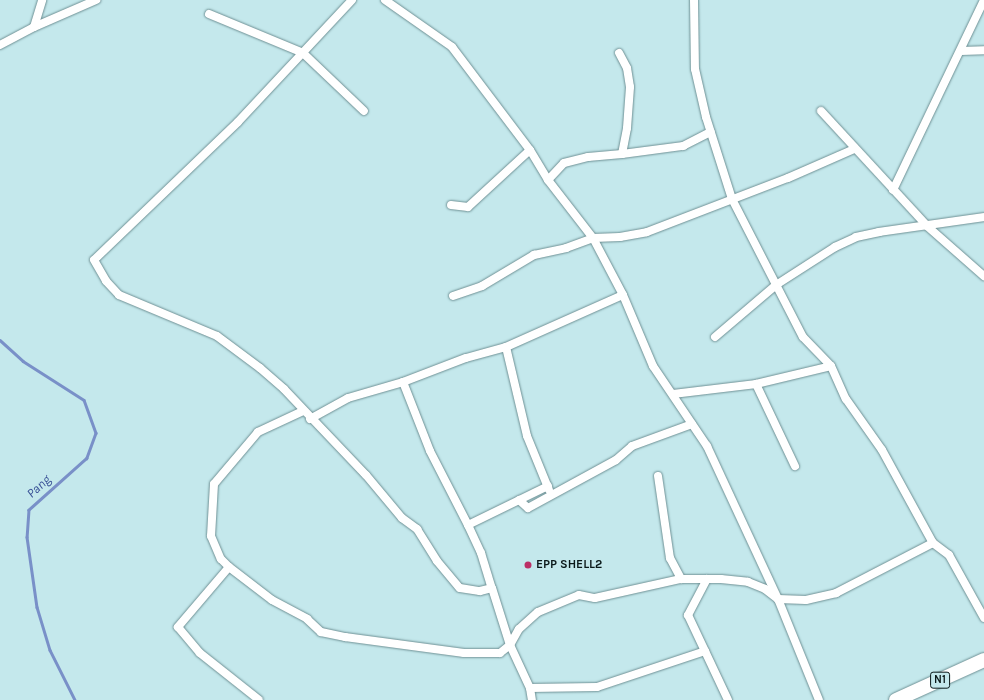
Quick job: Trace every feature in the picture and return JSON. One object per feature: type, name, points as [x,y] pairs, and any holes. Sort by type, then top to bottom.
[{"type":"highway","name":"N1","points":[[896,700],[984,660]]},
{"type":"street","points":[[34,27],[42,0]]},
{"type":"street","points":[[0,45],[34,27],[96,0]]},
{"type":"street","points":[[352,0],[238,122],[94,260],[106,281],[119,295],[217,336],[284,389],[310,419],[366,475],[402,518],[417,529],[437,561],[460,588],[480,591],[492,588]]},
{"type":"street","points":[[385,0],[452,47],[530,150],[548,180],[593,238],[623,295],[653,366],[707,446],[778,599],[819,700]]},
{"type":"street","points":[[694,0],[695,69],[711,132],[732,199],[803,337],[831,366],[846,399],[882,450],[933,543],[949,555],[984,618]]},
{"type":"street","points":[[893,190],[961,51],[984,0]]},
{"type":"street","points":[[209,14],[303,53],[364,111]]},
{"type":"street","points":[[961,51],[984,50]]},
{"type":"street","points":[[619,53],[627,68],[630,88],[627,128],[622,154]]},
{"type":"street","points":[[821,111],[854,149],[927,226],[984,276]]},
{"type":"street","points":[[548,180],[564,163],[588,157],[683,146],[711,132]]},
{"type":"street","points":[[453,296],[482,286],[534,255],[566,248],[593,238],[620,237],[647,232],[788,178],[854,149]]},
{"type":"street","points":[[451,205],[468,207],[530,150]]},
{"type":"street","points":[[715,337],[776,285],[834,247],[856,237],[984,217]]},
{"type":"street","points":[[310,419],[348,398],[403,382],[466,358],[506,347],[623,295]]},
{"type":"street","points":[[506,347],[527,436],[548,486],[550,495]]},
{"type":"street","points":[[673,394],[756,384],[831,366]]},
{"type":"street","points":[[403,382],[430,451],[481,553],[510,645],[530,688],[532,700]]},
{"type":"street","points":[[756,384],[795,466]]},
{"type":"street","points":[[303,411],[258,432],[214,484],[211,536],[221,559],[229,567],[272,600],[307,619],[322,632],[384,644],[464,653],[500,653],[510,645],[519,629],[538,612],[579,595],[595,598],[681,579],[707,579],[748,582],[765,589],[778,599],[806,600],[836,593],[933,543]]},
{"type":"street","points":[[519,500],[528,508],[616,460],[632,446],[692,424]]},
{"type":"street","points":[[658,476],[670,558],[681,579]]},
{"type":"street","points":[[468,525],[548,486]]},
{"type":"street","points":[[229,567],[178,627],[200,653],[259,700]]},
{"type":"street","points":[[707,579],[688,615],[728,700]]},
{"type":"street","points":[[530,688],[597,687],[705,651]]},
{"type":"waterway","name":"Pang","points":[[0,340],[23,361],[84,400],[96,433],[87,458],[29,510],[27,537],[37,607],[50,650],[75,700]]},
{"type":"place","name":"EPP SHELL2","points":[[528,565]]}]
